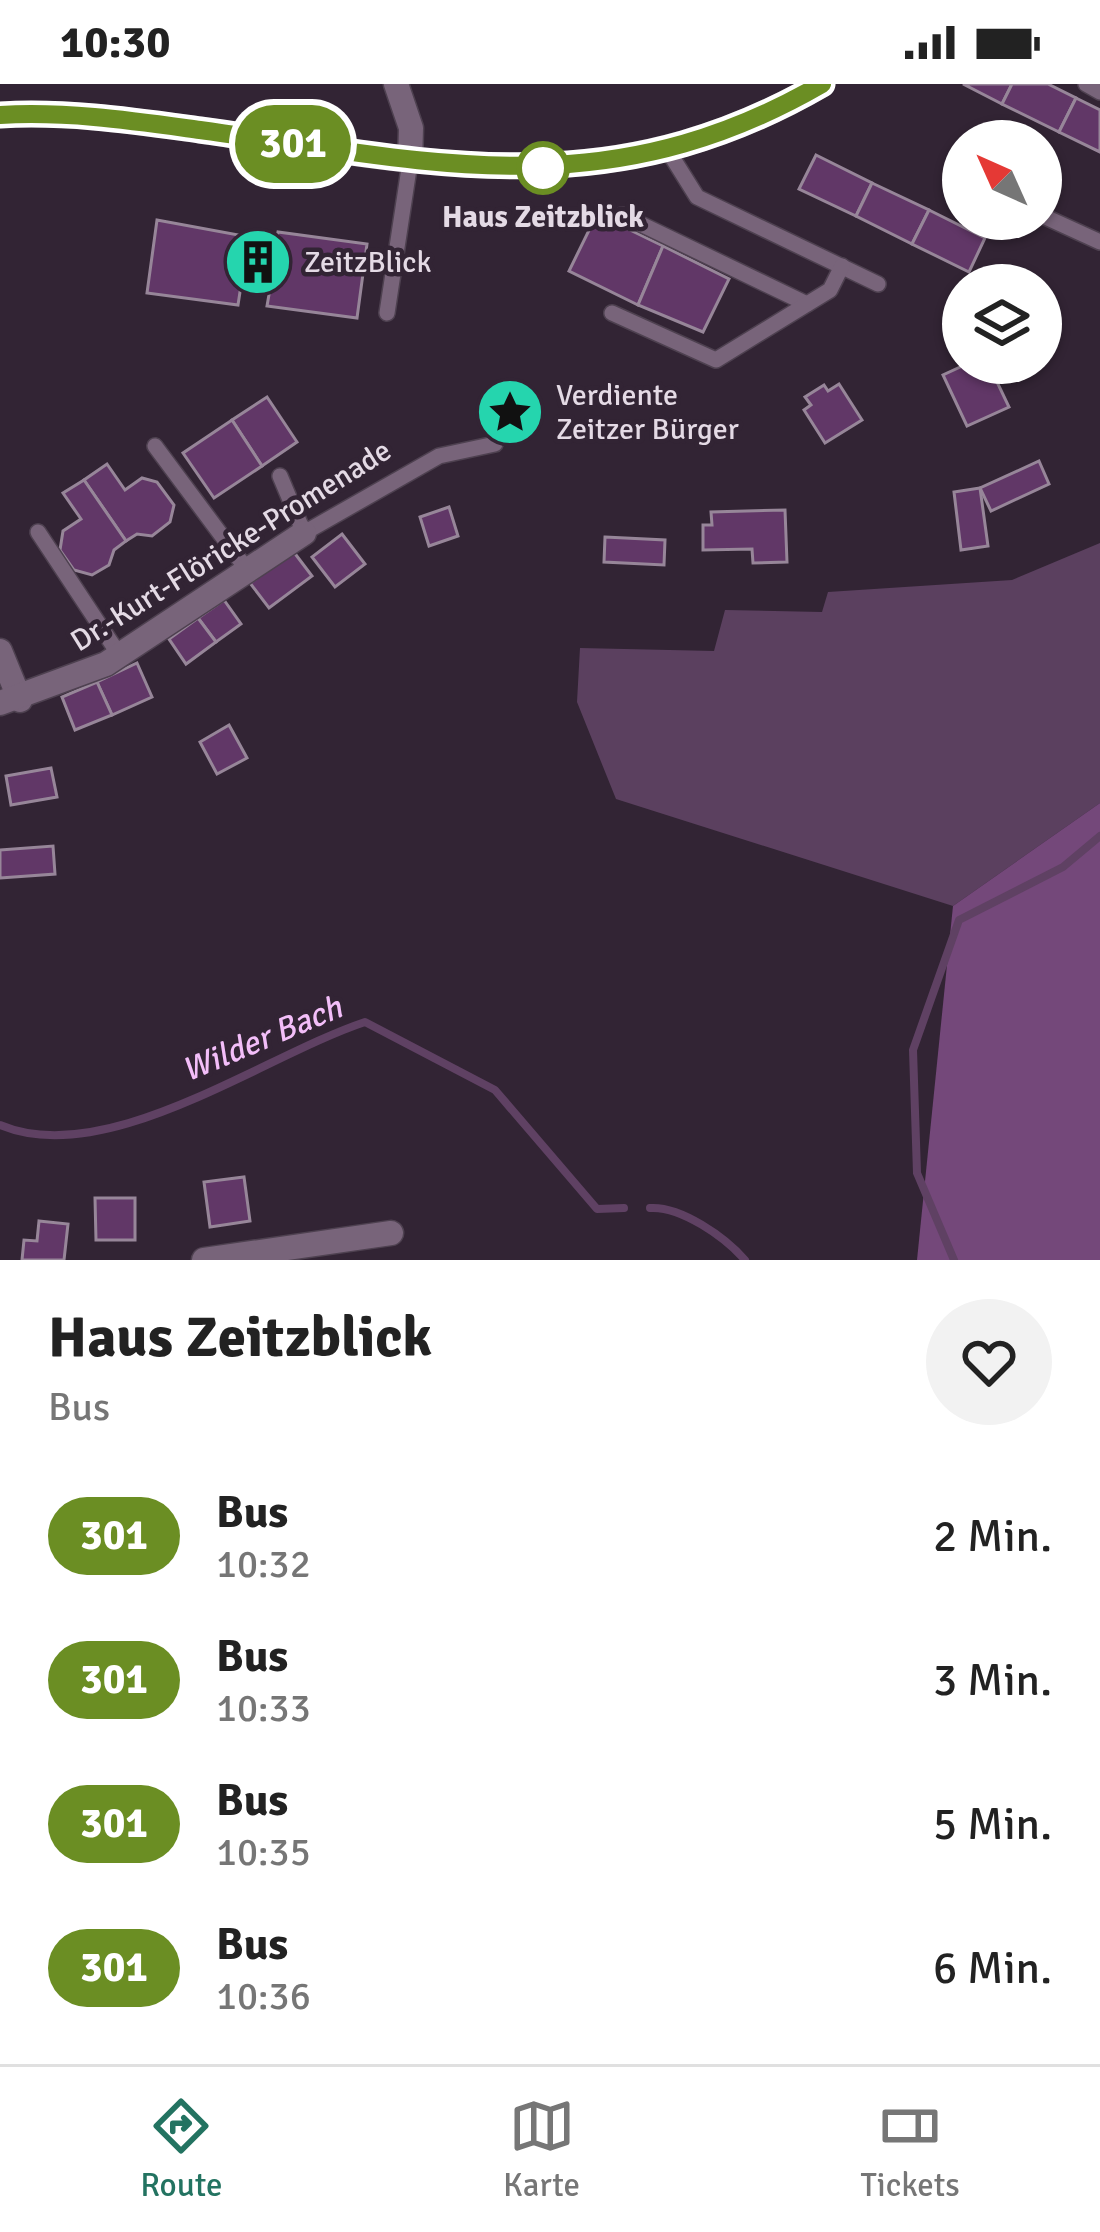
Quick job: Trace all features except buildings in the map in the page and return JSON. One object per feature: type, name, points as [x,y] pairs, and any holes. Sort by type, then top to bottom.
[{"type":"street","points":[[396,84],[411,128],[410,162]]},
{"type":"street","points":[[0,115],[82,115],[467,169],[560,167],[667,149],[744,124],[822,84]]},
{"type":"street","name":"Dr.-Kurt-Flöricke-Promenade","points":[[10,702],[120,656],[304,533]]},
{"type":"street","points":[[0,651],[10,702]]},
{"type":"street","points":[[204,1260],[391,1233]]},
{"type":"lane","points":[[1086,84],[1100,92]]},
{"type":"lane","points":[[667,149],[697,197],[878,284]]},
{"type":"lane","points":[[387,313],[410,162]]},
{"type":"lane","points":[[622,215],[807,304]]},
{"type":"lane","points":[[1062,225],[1100,242]]},
{"type":"lane","points":[[612,313],[716,360],[830,290],[842,266]]},
{"type":"lane","name":"Dr.-Kurt-Flöricke-Promenade","points":[[304,533],[423,464],[495,444]]},
{"type":"lane","points":[[155,446],[248,571]]},
{"type":"lane","points":[[280,476],[304,533]]},
{"type":"lane","points":[[38,532],[120,656]]},
{"type":"shaded area","points":[[1100,543],[1100,803],[953,906],[616,799],[577,702],[580,648],[714,651],[725,610],[822,612],[828,592],[1012,580]]},
{"type":"shaded area","points":[[1100,803],[1100,1260],[917,1260],[953,906]]},
{"type":"waterway","points":[[954,1260],[917,1173],[913,1050],[959,920],[1063,867],[1100,836]]},
{"type":"waterway","name":"Wilder Bach","points":[[0,1125],[42,1135],[87,1133],[135,1121],[365,1022],[495,1090],[597,1209],[624,1208]]},
{"type":"waterway","name":"Wilder Bach","points":[[650,1208],[675,1212],[702,1225],[745,1260]]},
{"type":"bus line","name":"301","points":[[0,115],[82,115],[467,169],[560,167],[636,157],[712,138],[822,84]]},
{"type":"place","name":"Haus Zeitzblick","points":[[543,168]]},
{"type":"place","name":"ZeitzBlick","points":[[258,262]]},
{"type":"place","name":"Verdiente Zeitzer Bürger","points":[[510,412]]}]
